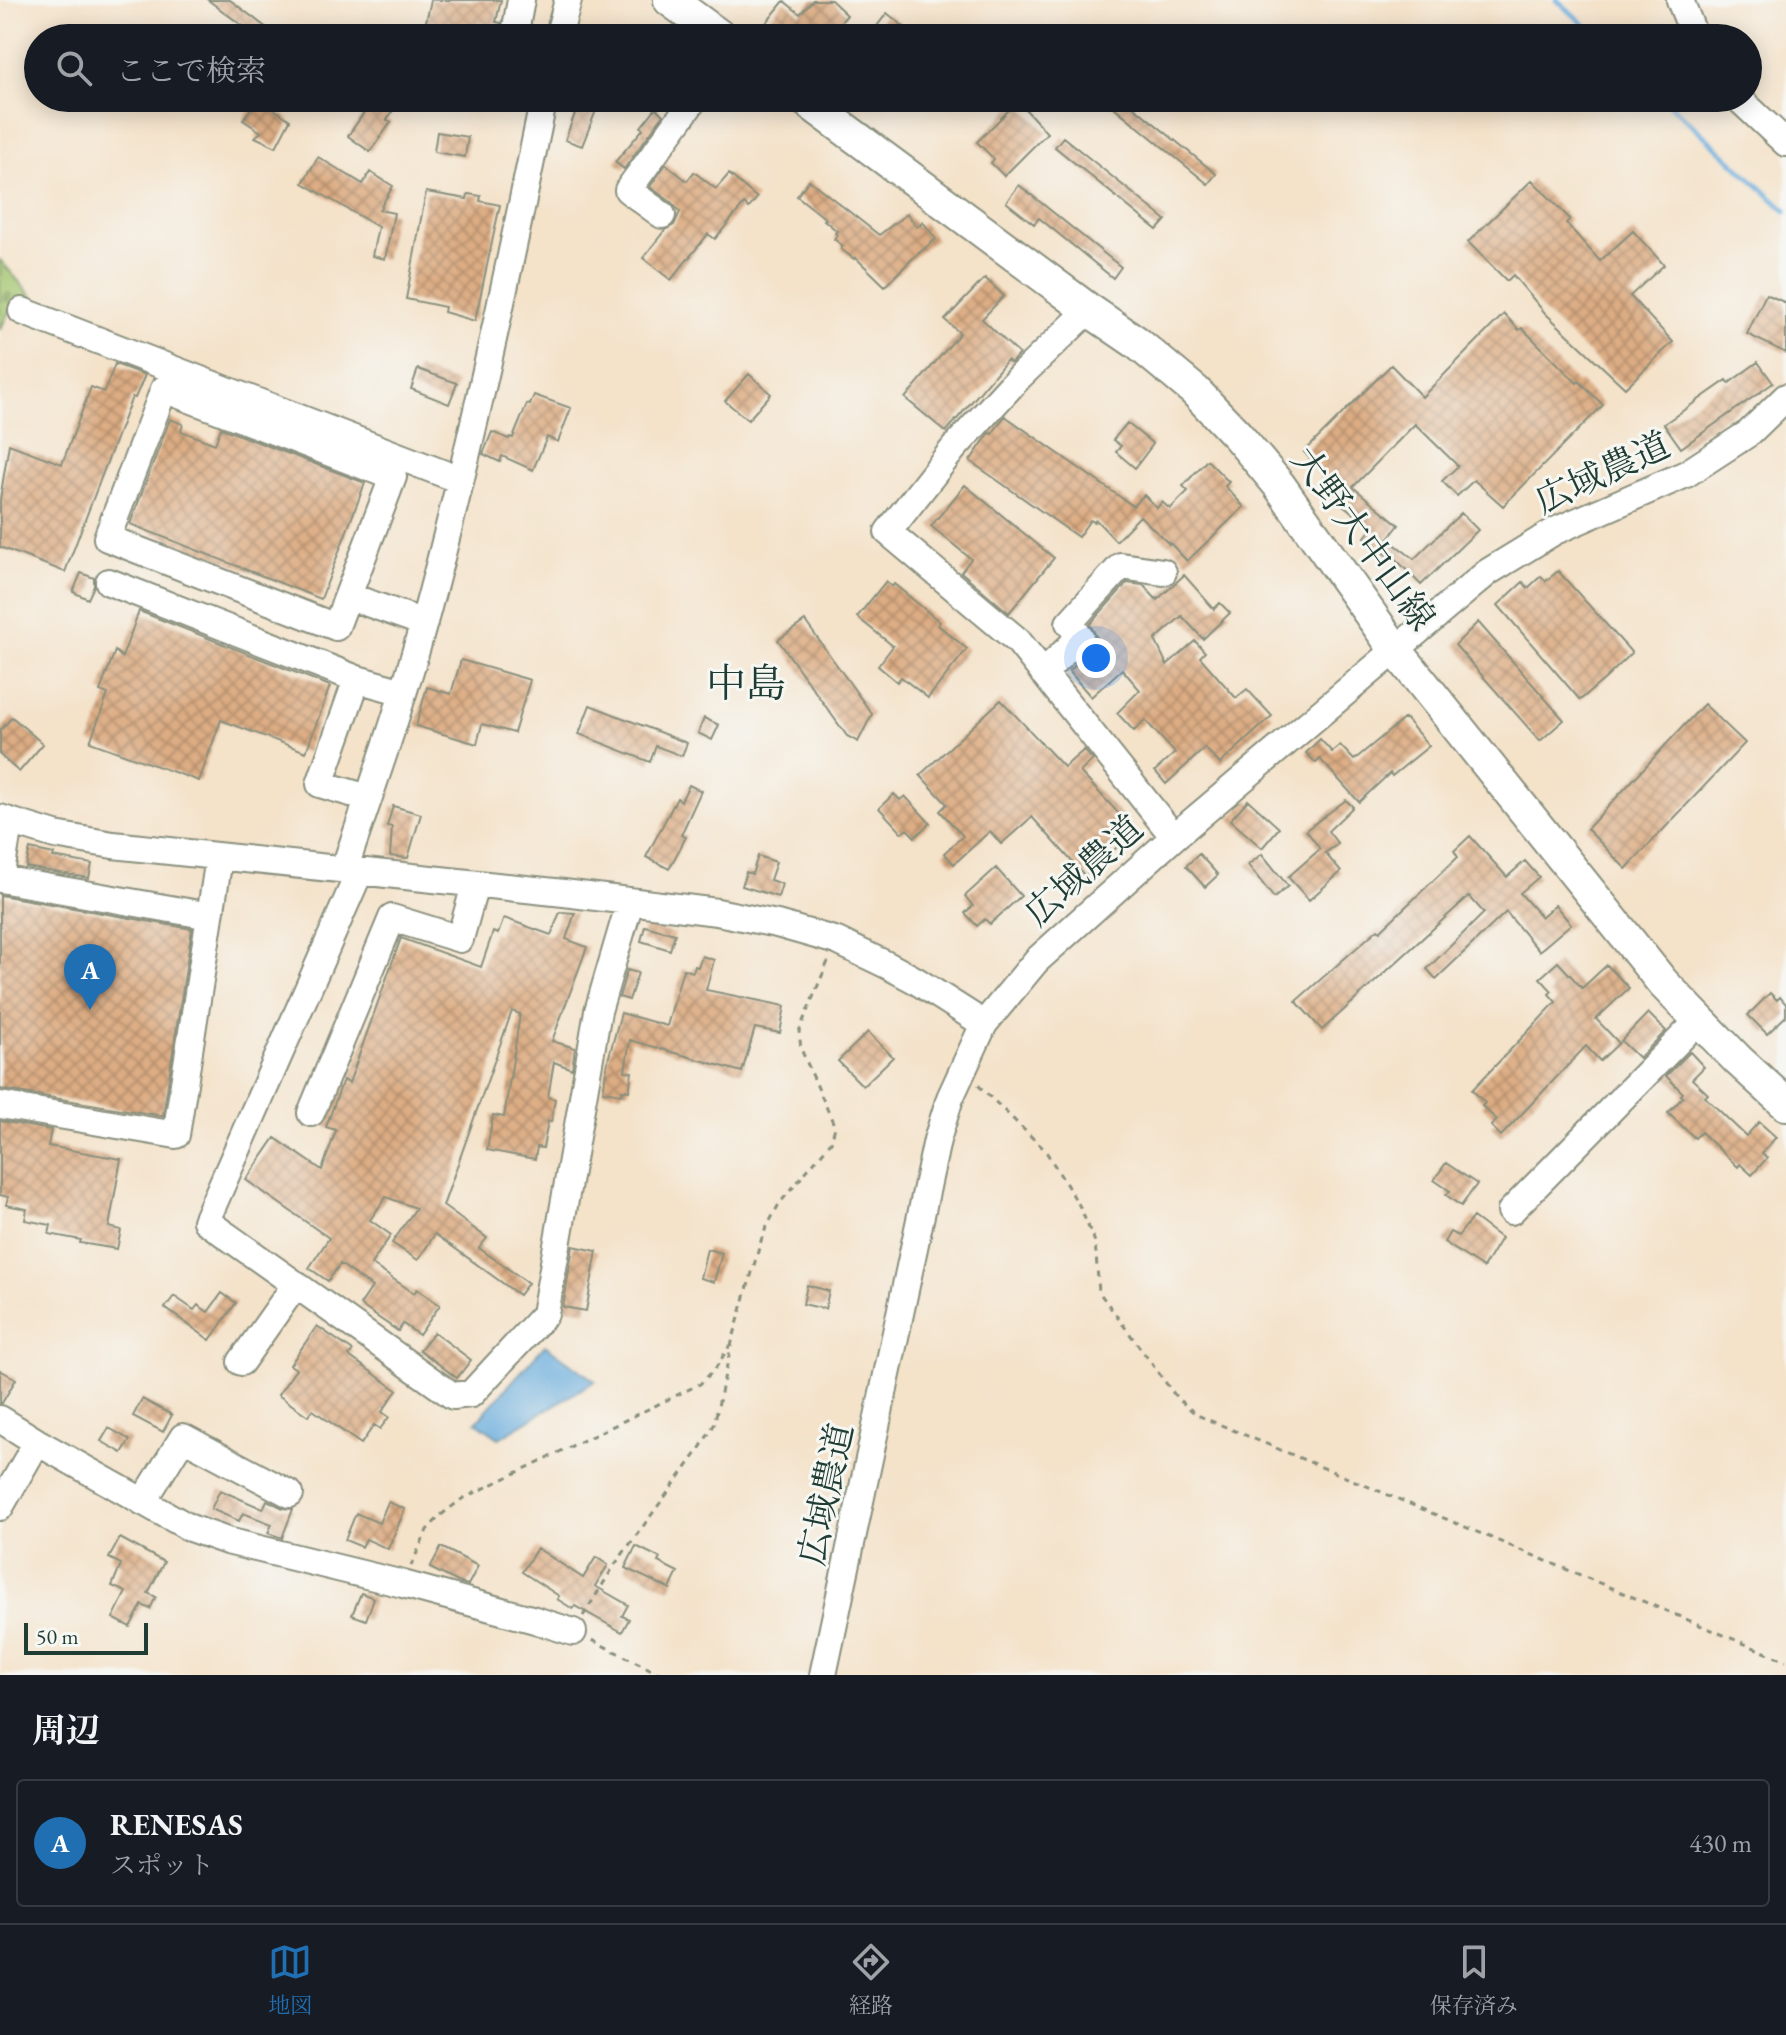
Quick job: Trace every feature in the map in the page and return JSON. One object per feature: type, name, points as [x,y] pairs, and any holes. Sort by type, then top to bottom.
[{"type":"main road","points":[[670,0],[703,24]]},
{"type":"main road","name":"大野大中山線","points":[[822,112],[1136,342],[1195,391],[1279,485],[1395,649],[1663,983],[1786,1104]]},
{"type":"street","points":[[517,24],[521,0]]},
{"type":"street","points":[[562,24],[568,0]]},
{"type":"street","points":[[1680,0],[1689,24]]},
{"type":"street","points":[[541,112],[460,480],[424,623],[368,798],[352,871],[206,1221],[453,1396],[471,1394],[545,1314],[598,1011],[630,902]]},
{"type":"street","points":[[662,215],[628,190],[685,112]]},
{"type":"street","points":[[1753,112],[1786,143]]},
{"type":"street","points":[[1089,310],[1019,377],[954,448],[888,532],[1018,641],[1174,837]]},
{"type":"street","points":[[22,311],[460,480]]},
{"type":"street","points":[[164,389],[393,477],[348,596],[336,627],[107,538],[164,389]]},
{"type":"street","name":"広域農道","points":[[823,1675],[937,1140],[950,1098],[984,1024],[1036,961],[1174,837],[1488,572],[1555,531],[1686,474],[1749,433],[1786,397]]},
{"type":"street","points":[[1043,673],[1080,637],[1069,623],[1121,566],[1163,572]]},
{"type":"street","points":[[109,582],[357,679],[403,692]]},
{"type":"street","points":[[348,596],[424,623]]},
{"type":"street","points":[[357,679],[320,784],[368,798]]},
{"type":"street","points":[[210,916],[0,879],[7,836],[6,820],[55,835],[113,845],[717,912],[777,924],[837,941],[915,980],[984,1024]]},
{"type":"street","points":[[0,1105],[176,1135],[219,858]]},
{"type":"street","points":[[311,1113],[392,918],[403,877]]},
{"type":"street","points":[[392,918],[460,939],[475,885]]},
{"type":"street","points":[[1511,1211],[1699,1020]]},
{"type":"street","points":[[241,1362],[296,1284]]},
{"type":"street","points":[[0,1419],[190,1528],[227,1541],[403,1584],[573,1632]]},
{"type":"street","points":[[143,1502],[183,1437],[290,1494]]},
{"type":"street","points":[[0,1507],[37,1442]]},
{"type":"path","points":[[662,1675],[573,1632],[616,1563],[688,1466],[714,1425],[732,1342],[763,1234],[779,1204],[831,1142],[835,1127],[801,1049],[799,1031],[837,941]]},
{"type":"path","points":[[962,1070],[1045,1150],[1079,1205],[1095,1242],[1099,1292],[1177,1398],[1197,1415],[1786,1661]]},
{"type":"path","points":[[403,1584],[427,1530],[462,1499],[700,1384],[715,1369],[732,1342]]},
{"type":"green space","points":[[0,260],[38,303],[13,303],[0,330]]},
{"type":"water","points":[[545,1345],[595,1381],[499,1438],[476,1422]]},
{"type":"building","points":[[208,0],[230,0],[262,24],[240,24]]},
{"type":"building","points":[[431,0],[501,0],[496,22],[501,24],[425,24]]},
{"type":"building","points":[[813,0],[831,0],[847,15],[839,24],[766,23],[784,1],[800,14]]},
{"type":"building","points":[[887,13],[901,24],[879,24]]},
{"type":"building","points":[[248,112],[278,112],[290,120],[276,147],[255,137],[261,132],[243,120]]},
{"type":"building","points":[[365,112],[392,112],[387,120],[391,122],[370,152],[348,136]]},
{"type":"building","points":[[576,112],[595,112],[582,146],[565,140]]},
{"type":"building","points":[[653,112],[663,115],[624,169],[615,162],[643,129],[641,127]]},
{"type":"building","points":[[1007,112],[1028,112],[1047,133],[1004,176],[991,163],[994,159],[977,142]]},
{"type":"building","points":[[1120,112],[1140,112],[1216,174],[1208,184]]},
{"type":"building","points":[[437,132],[468,137],[465,157],[434,152]]},
{"type":"building","points":[[1063,137],[1166,220],[1157,230],[1055,147]]},
{"type":"building","points":[[318,157],[363,184],[370,172],[393,186],[379,210],[394,213],[385,259],[372,256],[378,227],[303,183]]},
{"type":"building","points":[[666,164],[687,181],[694,172],[716,189],[729,174],[757,198],[749,208],[744,204],[715,239],[708,234],[671,280],[643,258],[665,230],[674,225],[680,212],[650,187]]},
{"type":"building","points":[[809,180],[879,235],[907,214],[917,227],[923,222],[936,239],[885,286],[855,257],[841,249],[843,246],[834,239],[837,231],[797,196]]},
{"type":"building","points":[[1532,180],[1570,219],[1566,223],[1600,261],[1633,231],[1664,265],[1630,296],[1673,342],[1625,388],[1545,313],[1513,275],[1507,281],[1468,242]]},
{"type":"building","points":[[1019,185],[1121,267],[1113,278],[1039,218],[1034,224],[1006,202]]},
{"type":"building","points":[[426,192],[467,199],[468,194],[481,196],[480,201],[500,205],[475,321],[444,312],[445,307],[406,299]]},
{"type":"building","points":[[985,278],[1004,296],[982,319],[1019,354],[1011,363],[1007,360],[946,432],[905,398],[960,333],[945,320]]},
{"type":"building","points":[[1766,294],[1786,303],[1786,353],[1747,334]]},
{"type":"building","points":[[1504,314],[1603,405],[1503,506],[1474,480],[1457,496],[1442,481],[1458,466],[1415,424],[1353,487],[1399,525],[1388,539],[1414,559],[1461,513],[1478,530],[1421,585],[1390,553],[1388,556],[1365,537],[1372,528],[1329,494],[1336,487],[1304,452],[1391,365],[1422,397]]},
{"type":"building","points":[[1758,362],[1773,383],[1681,448],[1664,424]]},
{"type":"building","points":[[115,364],[145,375],[135,398],[132,397],[65,572],[0,547],[0,499],[9,444],[62,464],[91,387],[104,392]]},
{"type":"building","points":[[418,369],[457,383],[449,404],[411,389]]},
{"type":"building","points":[[749,374],[771,394],[748,420],[725,401]]},
{"type":"building","points":[[534,395],[571,408],[558,442],[547,437],[533,470],[502,456],[500,462],[483,454],[492,432],[513,438]]},
{"type":"building","points":[[1005,416],[1133,506],[1144,495],[1157,508],[1162,502],[1170,509],[1188,491],[1183,486],[1207,460],[1229,482],[1225,486],[1244,507],[1187,561],[1140,516],[1116,541],[1096,520],[1090,520],[1078,537],[970,461]]},
{"type":"building","points":[[170,419],[183,424],[181,431],[215,444],[221,428],[365,483],[321,599],[130,524]]},
{"type":"building","points":[[1127,423],[1153,444],[1135,468],[1116,452],[1121,446],[1113,440]]},
{"type":"building","points":[[965,485],[1054,558],[1009,613],[961,572],[971,559],[931,526]]},
{"type":"building","points":[[1558,571],[1632,653],[1580,700],[1498,605],[1523,582],[1528,588],[1541,576],[1546,581]]},
{"type":"building","points":[[81,573],[94,578],[88,599],[73,592]]},
{"type":"building","points":[[1184,575],[1214,609],[1220,603],[1230,613],[1203,639],[1182,616],[1155,640],[1167,665],[1195,641],[1205,652],[1200,657],[1236,698],[1247,689],[1272,716],[1220,764],[1205,748],[1166,784],[1155,771],[1175,753],[1145,720],[1134,731],[1117,713],[1140,690],[1122,669],[1091,697],[1069,671],[1101,642],[1090,624],[1127,583],[1143,585],[1157,600]]},
{"type":"building","points":[[886,581],[892,587],[894,584],[940,622],[938,625],[967,649],[928,698],[901,677],[897,682],[878,666],[893,646],[857,617]]},
{"type":"building","points":[[139,611],[330,686],[306,752],[221,720],[199,781],[90,742],[108,694],[100,691],[115,651],[122,657]]},
{"type":"building","points":[[805,621],[872,714],[858,742],[847,736],[778,640]]},
{"type":"building","points":[[1478,622],[1564,720],[1540,741],[1455,645]]},
{"type":"building","points":[[461,660],[530,680],[514,733],[482,724],[477,744],[416,726],[427,687],[451,694]]},
{"type":"building","points":[[1001,700],[1064,767],[1084,750],[1093,760],[1080,772],[1135,831],[1085,876],[1032,817],[1001,844],[990,831],[954,864],[944,853],[963,836],[940,811],[947,804],[920,775]]},
{"type":"building","points":[[1704,704],[1745,743],[1626,869],[1587,829]]},
{"type":"building","points":[[590,705],[687,743],[682,756],[656,746],[650,762],[579,734]]},
{"type":"building","points":[[12,717],[43,744],[19,772],[0,755],[0,731]]},
{"type":"building","points":[[704,718],[719,725],[712,740],[698,733]]},
{"type":"building","points":[[1405,718],[1429,746],[1392,776],[1390,773],[1359,802],[1320,759],[1316,763],[1306,753],[1320,739],[1332,752],[1340,745],[1354,760]]},
{"type":"building","points":[[689,785],[701,791],[681,835],[686,837],[669,869],[646,857],[677,798],[681,801]]},
{"type":"building","points":[[894,794],[900,800],[905,796],[930,823],[915,837],[907,829],[902,833],[879,808]]},
{"type":"building","points":[[1248,800],[1279,828],[1262,848],[1230,820]]},
{"type":"building","points":[[1346,800],[1353,807],[1328,831],[1338,844],[1325,853],[1341,872],[1309,900],[1288,877],[1320,849],[1306,830]]},
{"type":"building","points":[[393,806],[421,814],[408,858],[390,856],[392,827],[387,826]]},
{"type":"building","points":[[1470,836],[1507,877],[1525,861],[1539,877],[1520,893],[1541,917],[1555,905],[1571,924],[1539,951],[1506,912],[1436,979],[1427,969],[1484,913],[1469,896],[1322,1030],[1296,1001],[1378,929],[1380,931],[1458,857],[1454,851]]},
{"type":"building","points":[[30,849],[92,864],[89,878],[26,867]]},
{"type":"building","points":[[1199,854],[1218,875],[1205,887],[1186,866]]},
{"type":"building","points":[[1262,854],[1288,886],[1274,898],[1248,865]]},
{"type":"building","points":[[758,856],[776,862],[770,880],[782,884],[778,897],[742,886],[746,872],[752,874]]},
{"type":"building","points":[[996,868],[1021,896],[990,924],[985,919],[977,926],[965,913],[973,906],[965,896]]},
{"type":"building","points":[[0,895],[192,929],[163,1116],[0,1089]]},
{"type":"building","points":[[560,912],[575,913],[566,939],[587,947],[552,1041],[575,1048],[572,1069],[554,1062],[548,1097],[555,1099],[543,1148],[537,1147],[535,1159],[487,1150],[493,1115],[504,1117],[520,1014],[512,1011],[443,1206],[487,1238],[479,1248],[528,1283],[519,1295],[435,1234],[418,1260],[392,1243],[416,1208],[386,1197],[370,1220],[391,1235],[371,1264],[414,1293],[417,1289],[440,1305],[419,1335],[403,1324],[398,1331],[360,1305],[372,1287],[340,1264],[328,1281],[309,1268],[329,1238],[246,1180],[275,1138],[322,1170],[336,1130],[326,1127],[343,1080],[349,1083],[401,938],[481,967],[493,932],[498,934],[504,918],[551,935]]},
{"type":"building","points":[[645,926],[675,934],[670,950],[641,941]]},
{"type":"building","points":[[702,956],[714,960],[706,990],[785,1006],[780,1033],[755,1028],[742,1072],[630,1040],[625,1071],[632,1072],[629,1091],[622,1090],[622,1094],[603,1091],[621,1013],[667,1026],[683,969],[693,972]]},
{"type":"building","points":[[1558,962],[1582,988],[1607,965],[1629,988],[1596,1019],[1619,1043],[1600,1061],[1586,1046],[1501,1136],[1491,1126],[1497,1120],[1482,1106],[1485,1103],[1472,1090],[1556,1002],[1549,994],[1552,991],[1540,978]]},
{"type":"building","points":[[627,970],[638,973],[629,1000],[619,997]]},
{"type":"building","points":[[1770,993],[1786,1004],[1786,1016],[1767,1034],[1748,1015]]},
{"type":"building","points":[[1648,1013],[1666,1031],[1639,1058],[1621,1041]]},
{"type":"building","points":[[868,1032],[893,1057],[863,1086],[838,1061]]},
{"type":"building","points":[[1690,1052],[1704,1067],[1692,1079],[1708,1094],[1705,1097],[1746,1136],[1759,1122],[1776,1137],[1762,1153],[1767,1158],[1752,1175],[1740,1164],[1738,1167],[1701,1132],[1695,1138],[1668,1113],[1683,1093],[1666,1076]]},
{"type":"building","points":[[0,1121],[51,1130],[48,1146],[121,1159],[109,1227],[121,1230],[117,1249],[49,1234],[51,1225],[25,1220],[27,1209],[6,1205],[8,1197],[0,1195]]},
{"type":"building","points":[[1446,1163],[1477,1184],[1461,1206],[1446,1195],[1450,1191],[1434,1180]]},
{"type":"building","points":[[1473,1217],[1501,1238],[1483,1268],[1444,1242],[1450,1232],[1458,1236]]},
{"type":"building","points":[[573,1246],[597,1251],[586,1311],[563,1307]]},
{"type":"building","points":[[707,1249],[722,1253],[714,1282],[700,1278]]},
{"type":"building","points":[[807,1285],[829,1291],[825,1309],[803,1304]]},
{"type":"building","points":[[222,1293],[236,1303],[210,1340],[165,1308],[174,1296],[194,1310],[198,1305],[208,1312]]},
{"type":"building","points":[[317,1326],[353,1351],[349,1356],[397,1390],[382,1412],[389,1417],[380,1429],[374,1425],[361,1444],[313,1410],[308,1416],[278,1395],[296,1369],[290,1365]]},
{"type":"building","points":[[434,1332],[471,1360],[457,1378],[420,1350]]},
{"type":"building","points":[[0,1370],[16,1379],[2,1403],[0,1403]]},
{"type":"building","points":[[142,1399],[172,1415],[163,1432],[133,1416]]},
{"type":"building","points":[[109,1428],[130,1440],[122,1453],[101,1441]]},
{"type":"building","points":[[220,1490],[263,1509],[267,1500],[293,1509],[282,1538],[268,1533],[272,1524],[243,1513],[239,1521],[211,1509]]},
{"type":"building","points":[[388,1502],[405,1509],[388,1549],[366,1539],[362,1547],[345,1540],[356,1513],[379,1523]]},
{"type":"building","points":[[120,1538],[164,1562],[148,1593],[156,1597],[150,1609],[142,1605],[130,1627],[113,1618],[126,1592],[112,1586],[121,1564],[109,1558]]},
{"type":"building","points":[[636,1546],[660,1558],[658,1562],[678,1572],[670,1589],[625,1568]]},
{"type":"building","points":[[441,1547],[478,1566],[468,1585],[430,1568]]},
{"type":"building","points":[[537,1548],[583,1578],[596,1557],[608,1565],[595,1586],[628,1605],[622,1616],[629,1619],[622,1632],[575,1606],[573,1609],[522,1572]]},
{"type":"building","points":[[361,1593],[374,1598],[366,1620],[352,1615]]},
{"type":"waterway","points":[[1557,0],[1584,24]]},
{"type":"waterway","points":[[1678,112],[1786,211]]},
{"type":"place","name":"RENESAS","points":[[90,1010]]},
{"type":"district","name":"中島","points":[[746,683]]}]
